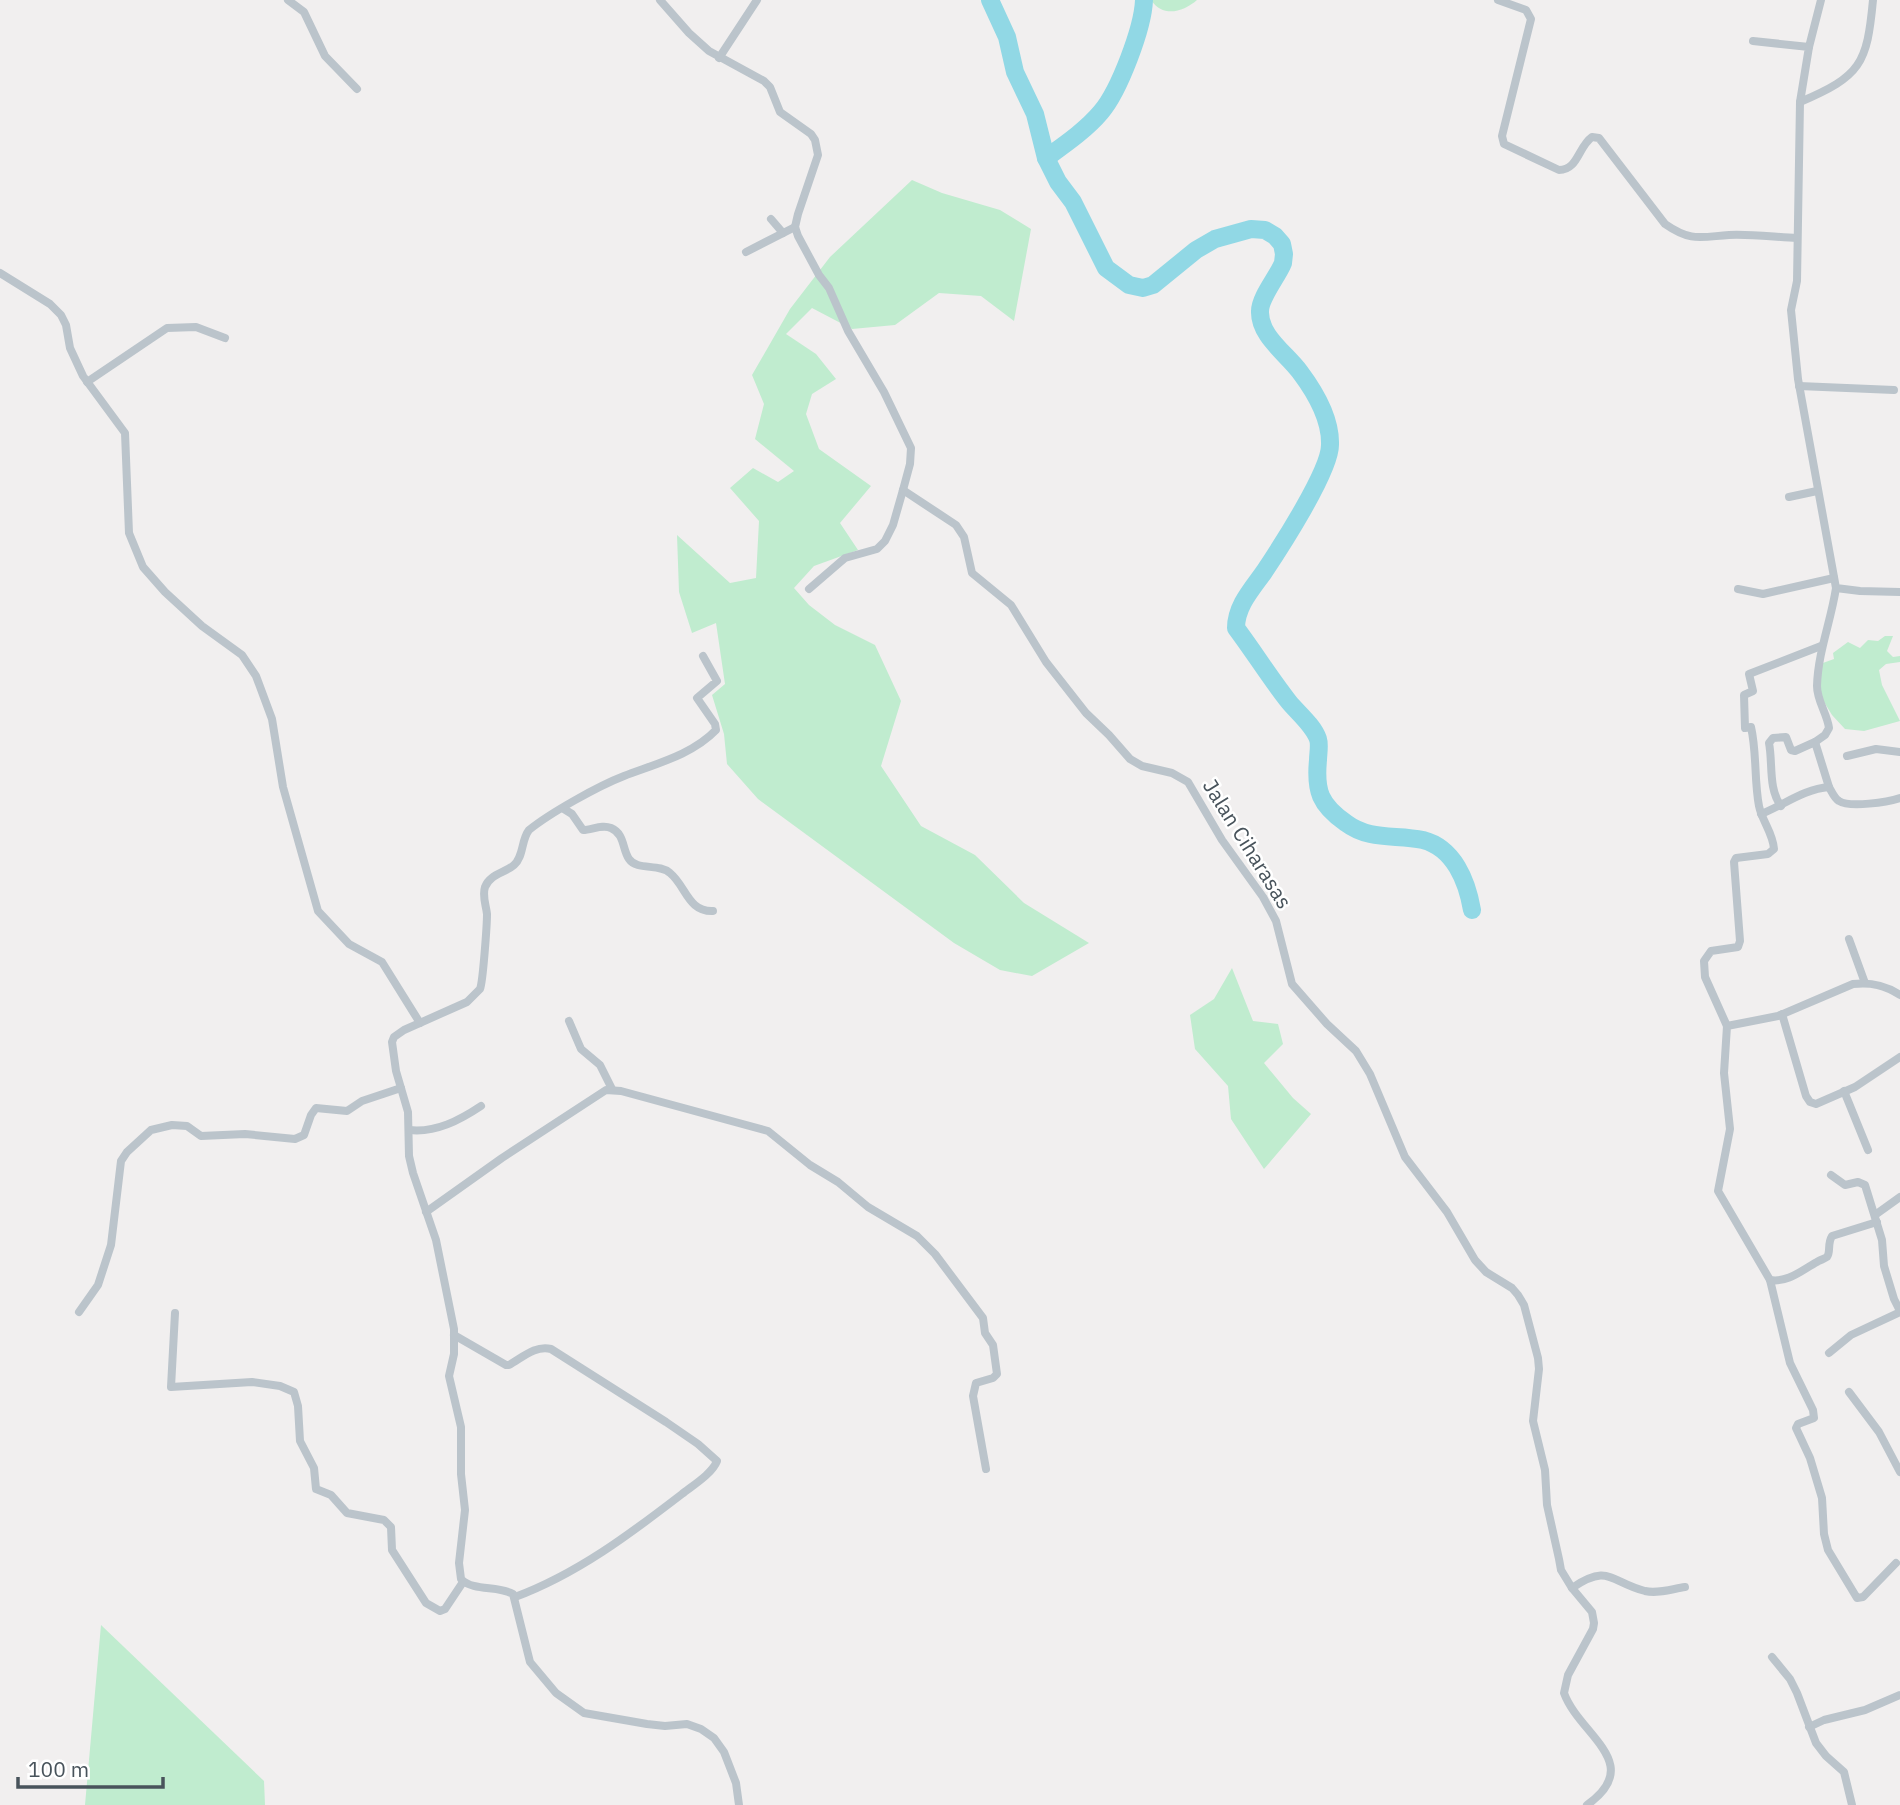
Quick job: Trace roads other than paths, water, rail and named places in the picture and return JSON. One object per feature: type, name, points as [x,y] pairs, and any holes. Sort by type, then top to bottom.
[{"type":"street","points":[[288,0],[304,12],[325,56],[357,89]]},
{"type":"street","points":[[660,0],[700,43],[719,58],[764,81],[770,87],[780,112],[811,134],[815,140],[818,155],[796,227],[819,275],[829,288],[848,331],[884,392],[908,440],[911,455],[903,491],[893,524],[881,546],[873,551],[845,558],[809,589]]},
{"type":"street","points":[[719,58],[757,0]]},
{"type":"street","points":[[1498,0],[1526,10],[1531,19],[1502,136],[1504,144],[1559,170],[1565,170],[1574,164],[1586,141],[1592,137],[1599,138],[1665,224],[1679,233],[1693,239],[1729,235],[1797,238]]},
{"type":"street","points":[[1781,806],[1776,800],[1774,790],[1770,741],[1785,736],[1791,750],[1795,751],[1815,742],[1825,735],[1829,728],[1818,694],[1821,646],[1833,613],[1836,588],[1800,386],[1791,310],[1797,281],[1800,102],[1821,0]]},
{"type":"street","points":[[1800,102],[1840,83],[1865,54],[1873,0]]},
{"type":"street","points":[[1753,41],[1810,47]]},
{"type":"street","points":[[771,219],[783,233]]},
{"type":"street","points":[[746,252],[796,227]]},
{"type":"street","points":[[0,273],[50,304],[61,315],[66,325],[70,348],[87,382],[125,433],[129,533],[143,567],[165,592],[202,626],[242,655],[256,676],[272,719],[283,788],[318,911],[349,944],[382,962],[420,1023]]},
{"type":"street","points":[[87,382],[167,328],[196,327],[225,338]]},
{"type":"street","points":[[1800,386],[1895,390]]},
{"type":"street","name":"Jalan Ciharasas","points":[[903,491],[956,525],[964,537],[972,573],[1011,605],[1046,662],[1086,713],[1110,735],[1130,759],[1142,766],[1172,773],[1188,782],[1222,840],[1263,897],[1276,921],[1292,984],[1327,1024],[1356,1051],[1370,1074],[1405,1157],[1447,1212],[1475,1260],[1486,1272],[1512,1287],[1524,1305],[1539,1369],[1533,1421],[1545,1470],[1547,1505],[1561,1570],[1592,1612],[1594,1623],[1568,1675],[1564,1692],[1576,1716],[1603,1748],[1611,1766],[1612,1776],[1601,1794],[1587,1805]]},
{"type":"street","points":[[1789,497],[1817,491]]},
{"type":"street","points":[[1738,589],[1763,594],[1834,578]]},
{"type":"street","points":[[1836,588],[1860,592],[1900,592]]},
{"type":"street","points":[[1821,646],[1749,674],[1753,691],[1744,695],[1745,728],[1751,727],[1756,748],[1756,785],[1761,814],[1770,831],[1774,849],[1768,854],[1736,858],[1734,862],[1740,941],[1738,947],[1712,951],[1704,961],[1705,977],[1727,1026],[1724,1073],[1730,1129],[1718,1191],[1770,1280],[1788,1357],[1814,1410],[1814,1418],[1798,1424],[1797,1428],[1822,1498],[1824,1534],[1828,1550],[1857,1598],[1863,1597],[1899,1564]]},
{"type":"street","points":[[463,1582],[459,1570],[465,1510],[461,1474],[461,1427],[449,1376],[454,1354],[454,1335],[436,1240],[412,1172],[408,1112],[392,1042],[398,1034],[467,1002],[480,989],[487,915],[484,896],[486,885],[493,877],[515,864],[529,830],[624,776],[668,760],[716,730],[715,724],[697,698],[717,681],[703,656]]},
{"type":"street","points":[[1815,742],[1829,787],[1838,800],[1844,803],[1867,803],[1900,798]]},
{"type":"street","points":[[1847,756],[1876,749],[1900,752]]},
{"type":"street","points":[[1761,814],[1806,792],[1829,787]]},
{"type":"street","points":[[564,809],[572,814],[583,830],[605,826],[612,828],[624,842],[624,851],[630,860],[636,864],[668,871],[696,907],[713,911]]},
{"type":"street","points":[[1849,939],[1865,983]]},
{"type":"street","points":[[1727,1026],[1782,1014],[1853,984],[1881,985],[1900,995]]},
{"type":"street","points":[[1782,1014],[1810,1102],[1816,1104],[1844,1091],[1881,1071],[1900,1057]]},
{"type":"street","points":[[569,1021],[581,1049],[600,1065],[612,1089]]},
{"type":"street","points":[[79,1312],[98,1285],[111,1245],[121,1161],[151,1130],[182,1125],[201,1136],[246,1135],[295,1139],[304,1135],[316,1108],[347,1111],[362,1101],[401,1087]]},
{"type":"street","points":[[426,1212],[600,1092],[612,1089],[768,1131],[810,1166],[917,1236],[935,1254],[983,1318],[985,1333],[993,1345],[997,1374],[993,1378],[976,1382],[973,1396],[986,1469]]},
{"type":"street","points":[[1844,1091],[1868,1150]]},
{"type":"street","points":[[409,1130],[422,1132],[434,1129],[459,1119],[481,1105]]},
{"type":"street","points":[[1829,1353],[1851,1335],[1900,1311],[1884,1266],[1882,1240],[1864,1184],[1858,1182],[1845,1185],[1831,1175]]},
{"type":"street","points":[[1770,1280],[1781,1280],[1806,1271],[1828,1256],[1832,1236],[1876,1218],[1900,1196]]},
{"type":"street","points":[[175,1313],[174,1357],[170,1375],[172,1388],[195,1384],[252,1382],[281,1386],[294,1392],[298,1406],[300,1441],[314,1468],[316,1489],[331,1495],[347,1513],[380,1518],[388,1524],[392,1533],[392,1550],[426,1603],[435,1609],[445,1609],[463,1582]]},
{"type":"street","points":[[454,1335],[506,1365],[535,1349],[551,1349],[666,1422],[717,1461],[715,1466],[690,1488],[603,1552],[538,1588],[515,1597]]},
{"type":"street","points":[[1849,1391],[1879,1432],[1900,1472]]},
{"type":"street","points":[[1572,1588],[1604,1574],[1648,1592],[1685,1587]]},
{"type":"street","points":[[463,1582],[505,1590],[515,1597],[530,1662],[556,1693],[584,1713],[665,1726],[687,1724],[714,1738],[724,1752],[736,1783],[739,1805]]},
{"type":"street","points":[[1772,1657],[1790,1679],[1822,1752],[1844,1772],[1852,1805]]},
{"type":"street","points":[[1809,1727],[1824,1720],[1865,1710],[1900,1695]]},
{"type":"waterway","points":[[990,0],[1007,37],[1015,72],[1035,114],[1046,158],[1058,182],[1073,202],[1106,268],[1129,285],[1143,288],[1153,285],[1196,250],[1215,239],[1251,229],[1265,230],[1282,244],[1283,263],[1263,299],[1261,320],[1269,337],[1300,372],[1316,397],[1328,425],[1330,445],[1328,457],[1313,490],[1281,546],[1246,598],[1239,612],[1236,628],[1282,693],[1316,734],[1319,744],[1317,780],[1321,796],[1330,810],[1355,829],[1383,836],[1423,840],[1443,850],[1462,877],[1472,910]]},
{"type":"waterway","points":[[1046,158],[1089,125],[1108,102],[1135,42],[1144,0]]}]
